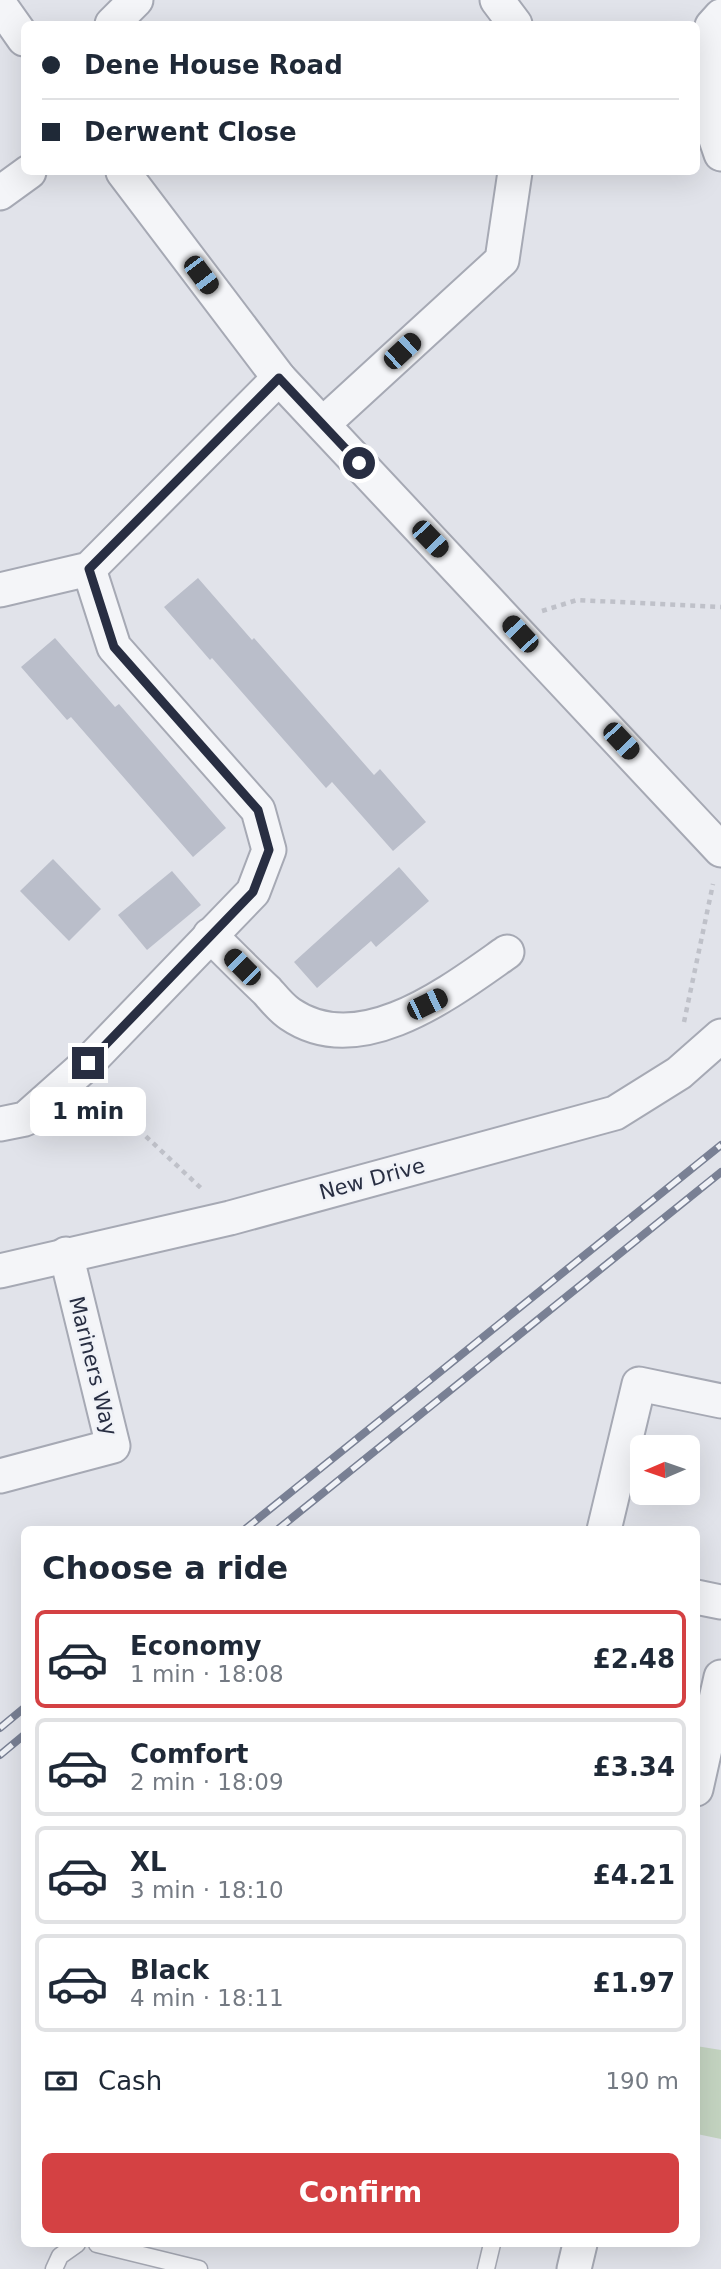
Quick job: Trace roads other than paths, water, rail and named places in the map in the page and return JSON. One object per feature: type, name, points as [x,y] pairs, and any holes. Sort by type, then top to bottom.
[{"type":"street","points":[[115,21],[136,0]]},
{"type":"street","points":[[497,0],[513,21]]},
{"type":"street","points":[[0,5],[21,35]]},
{"type":"street","points":[[721,16],[712,26],[709,119],[721,154]]},
{"type":"street","points":[[0,193],[25,175]]},
{"type":"street","points":[[125,175],[279,378],[721,850]]},
{"type":"street","points":[[323,424],[502,260],[515,175]]},
{"type":"street","points":[[0,590],[89,569],[279,378]]},
{"type":"street","points":[[0,1124],[25,1119],[88,1063],[253,892],[269,850],[258,810],[114,647],[89,569]]},
{"type":"street","points":[[210,935],[290,1014],[327,1030],[360,1030],[384,1024],[448,993],[507,952]]},
{"type":"street","name":"New Drive","points":[[0,1271],[230,1218],[615,1113],[690,1064],[721,1036]]},
{"type":"street","name":"Mariners Way","points":[[0,1476],[113,1446],[66,1254]]},
{"type":"street","points":[[605,1526],[639,1384],[721,1401]]},
{"type":"street","points":[[700,1598],[721,1602]]},
{"type":"street","points":[[700,1768],[721,1678]]},
{"type":"street","points":[[574,2269],[579,2247]]},
{"type":"lane","points":[[54,2269],[60,2256],[73,2247]]},
{"type":"lane","points":[[109,2247],[199,2269]]},
{"type":"lane","points":[[486,2269],[491,2247]]},
{"type":"railway","points":[[249,1526],[721,1145]]},
{"type":"railway","points":[[282,1526],[721,1172]]},
{"type":"railway","points":[[0,1728],[21,1710]]},
{"type":"railway","points":[[0,1755],[21,1738]]}]
